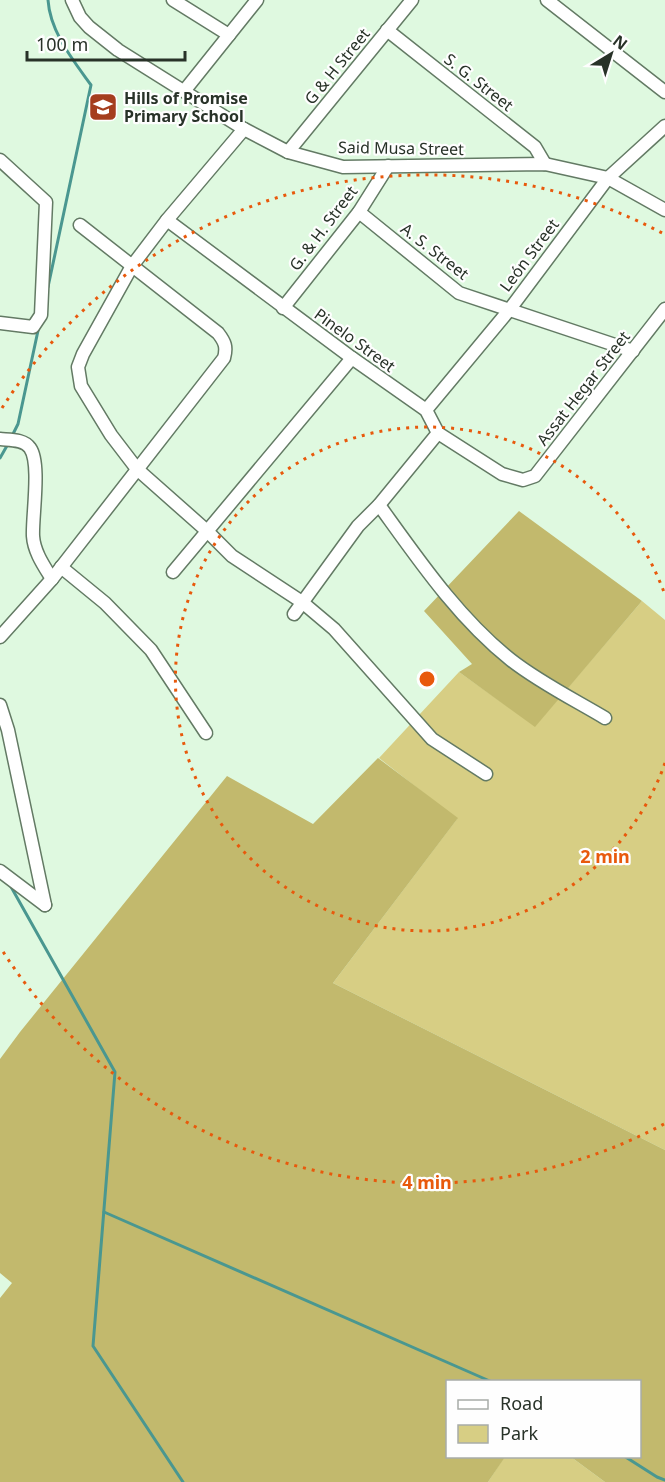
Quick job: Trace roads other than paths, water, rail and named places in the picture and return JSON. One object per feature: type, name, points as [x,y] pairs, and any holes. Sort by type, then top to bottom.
[{"type":"street","name":"Said Musa Street","points":[[72,0],[80,17],[99,36],[142,66],[185,90],[244,129],[288,152],[343,167],[545,164],[608,178],[665,210]]},
{"type":"street","points":[[173,0],[230,35]]},
{"type":"street","points":[[185,90],[257,0]]},
{"type":"street","name":"G & H Street","points":[[288,152],[412,0]]},
{"type":"street","points":[[547,0],[665,92]]},
{"type":"street","name":"S. G. Street","points":[[387,30],[535,147],[545,164]]},
{"type":"street","name":"León Street","points":[[426,410],[510,309],[608,178],[665,126]]},
{"type":"street","points":[[244,129],[167,220],[132,266],[83,354],[78,368],[81,386],[111,435],[137,469],[232,556],[302,602],[334,629],[432,739],[486,774]]},
{"type":"street","points":[[0,160],[46,202],[41,315],[33,327],[0,323]]},
{"type":"street","name":"G. & H. Street","points":[[283,308],[359,212],[388,166]]},
{"type":"street","name":"A. S. Street","points":[[359,212],[459,293],[633,351]]},
{"type":"street","name":"Pinelo Street","points":[[167,220],[351,358],[426,410],[438,433],[502,474],[523,480]]},
{"type":"street","points":[[0,637],[52,579],[224,358],[226,350],[224,341],[218,333],[80,225]]},
{"type":"street","name":"Assat Hegar Street","points":[[523,480],[535,476],[665,309]]},
{"type":"street","points":[[173,572],[351,358]]},
{"type":"street","points":[[294,614],[358,526],[379,505],[438,433]]},
{"type":"street","points":[[0,439],[21,442],[29,446],[33,454],[36,495],[33,537],[36,550],[52,579]]},
{"type":"street","points":[[379,505],[457,607],[495,645],[532,675],[605,718]]},
{"type":"street","points":[[61,567],[105,603],[151,650],[206,733]]},
{"type":"street","points":[[0,705],[8,730],[45,905],[0,871]]},
{"type":"waterway","points":[[48,0],[58,34],[70,56],[91,85],[48,287]]},
{"type":"waterway","points":[[12,436],[18,424],[39,326]]},
{"type":"waterway","points":[[0,458],[8,444]]},
{"type":"waterway","points":[[10,885],[115,1072],[93,1346],[183,1482]]},
{"type":"waterway","points":[[104,1212],[487,1380]]},
{"type":"waterway","points":[[627,1458],[665,1480]]},
{"type":"place","name":"Hills of Promise Primary School","points":[[103,107]]}]
